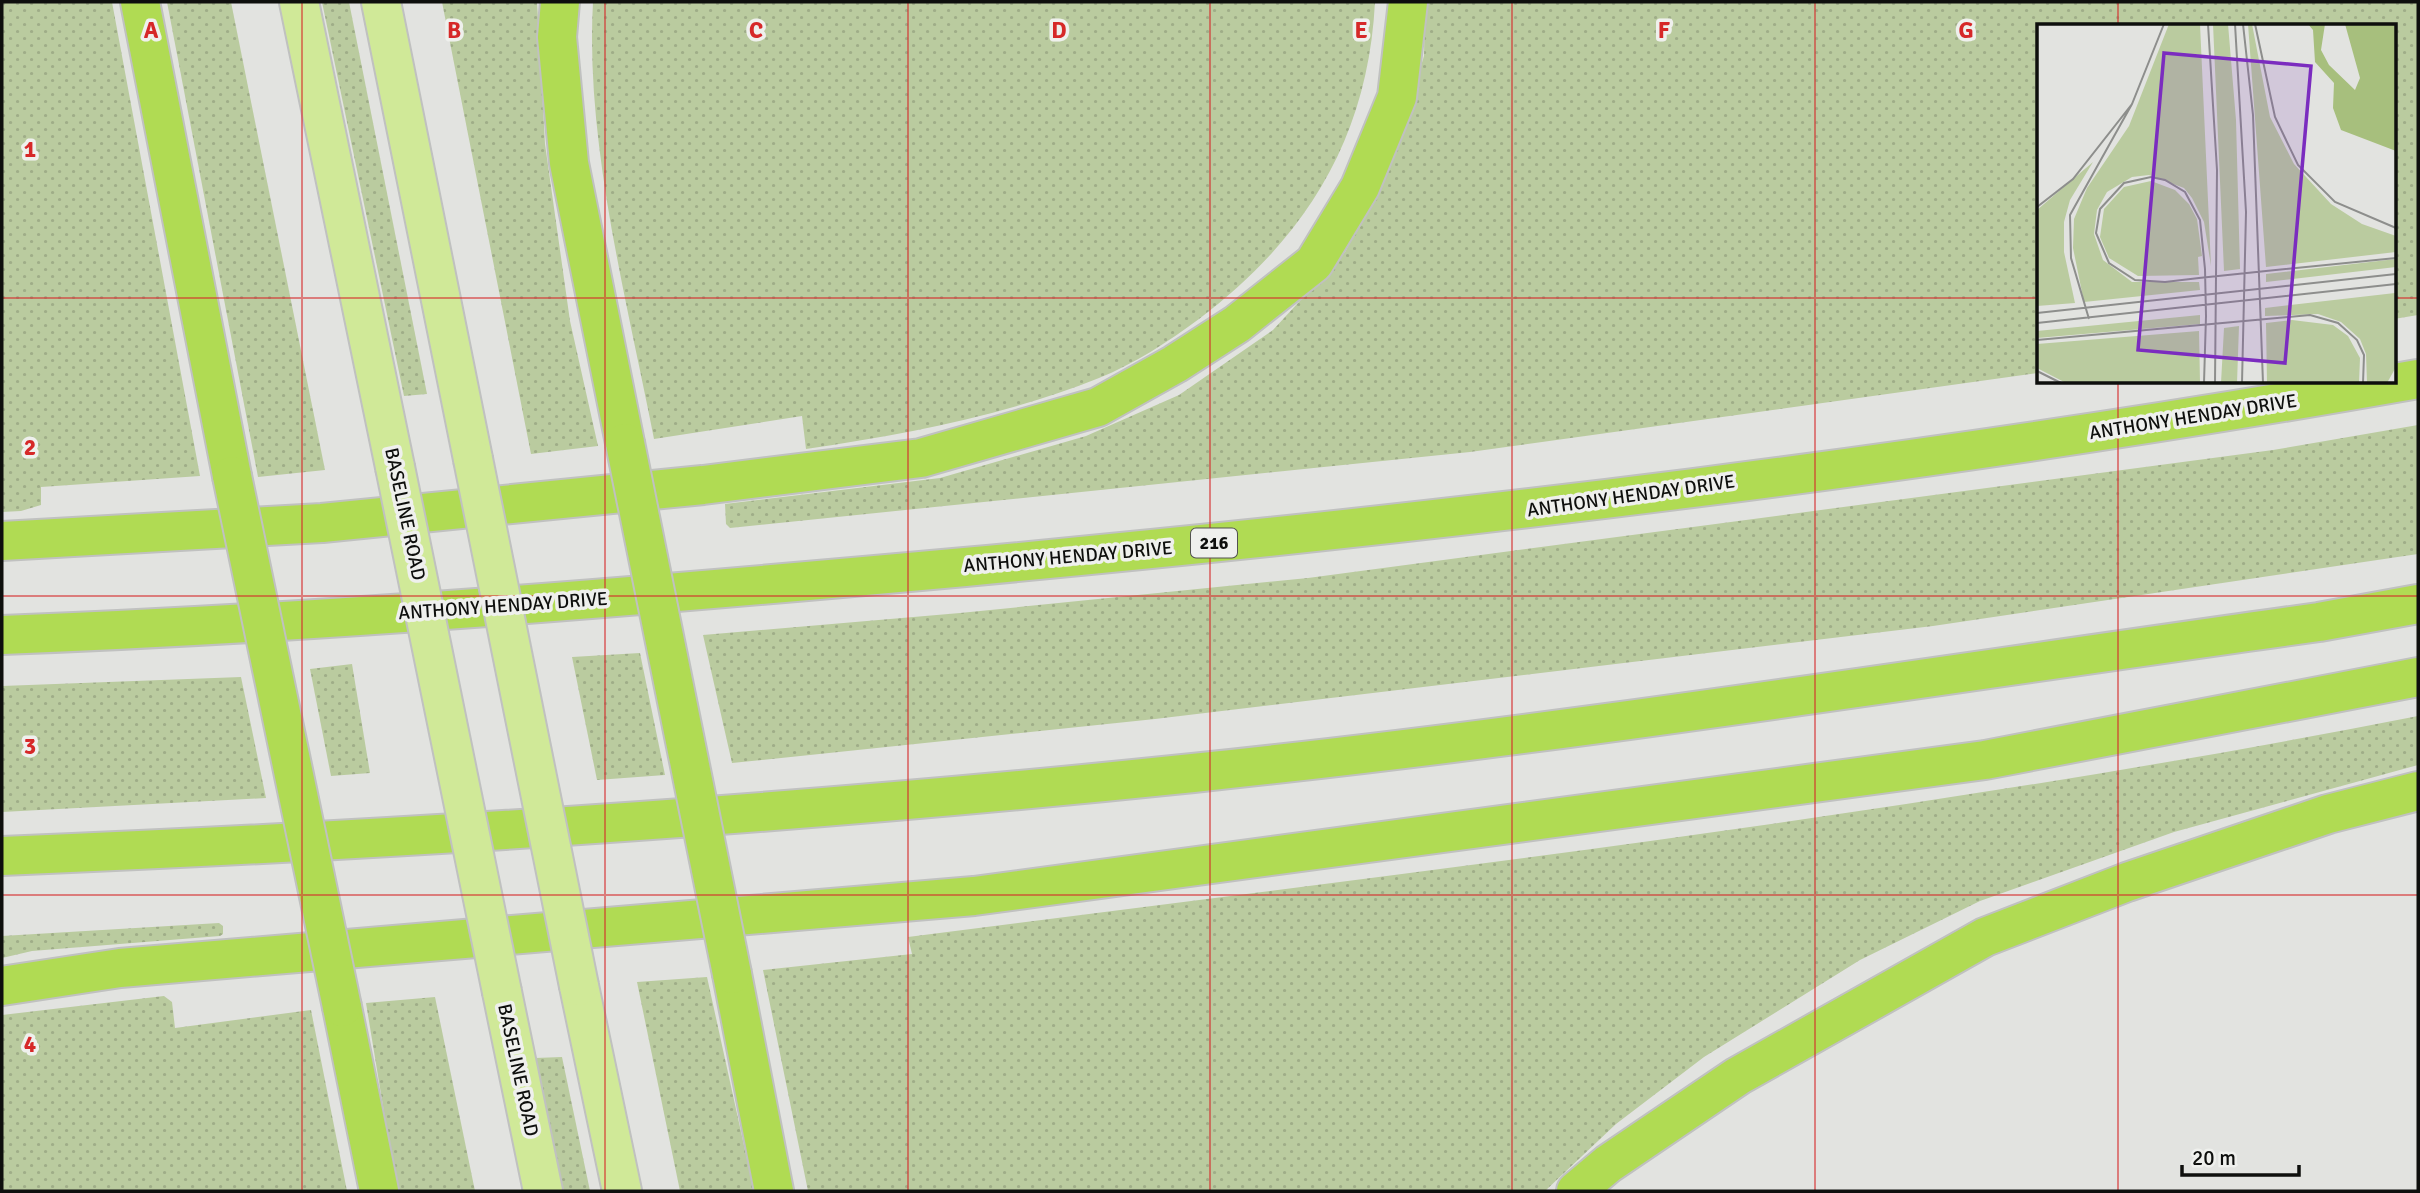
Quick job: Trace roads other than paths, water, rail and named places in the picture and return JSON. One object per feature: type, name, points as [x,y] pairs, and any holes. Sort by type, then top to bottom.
[{"type":"highway","points":[[140,2],[232,476],[379,1191]]},
{"type":"highway","points":[[560,2],[557,37],[569,163],[774,1191]]},
{"type":"highway","points":[[2,541],[322,523],[703,485],[921,458],[1098,407],[1175,364],[1237,324],[1314,263],[1360,187],[1397,96],[1408,2]]},
{"type":"highway","name":"ANTHONY HENDAY DRIVE","points":[[2396,383],[2418,379]]},
{"type":"highway","name":"ANTHONY HENDAY DRIVE","points":[[2,635],[570,603],[1136,551],[1461,517],[2187,420],[2395,383]]},
{"type":"highway","points":[[2,856],[246,846],[824,806],[1195,773],[1601,722],[2319,622],[2418,604]]},
{"type":"highway","points":[[2,986],[120,968],[974,896],[1084,882],[1985,760],[2418,677]]},
{"type":"highway","points":[[1576,1191],[1608,1164],[1738,1076],[1985,937],[2127,882],[2253,839],[2328,814],[2418,791]]},
{"type":"main road","name":"BASELINE ROAD","points":[[299,2],[543,1191]]},
{"type":"main road","points":[[382,2],[622,1191]]}]
